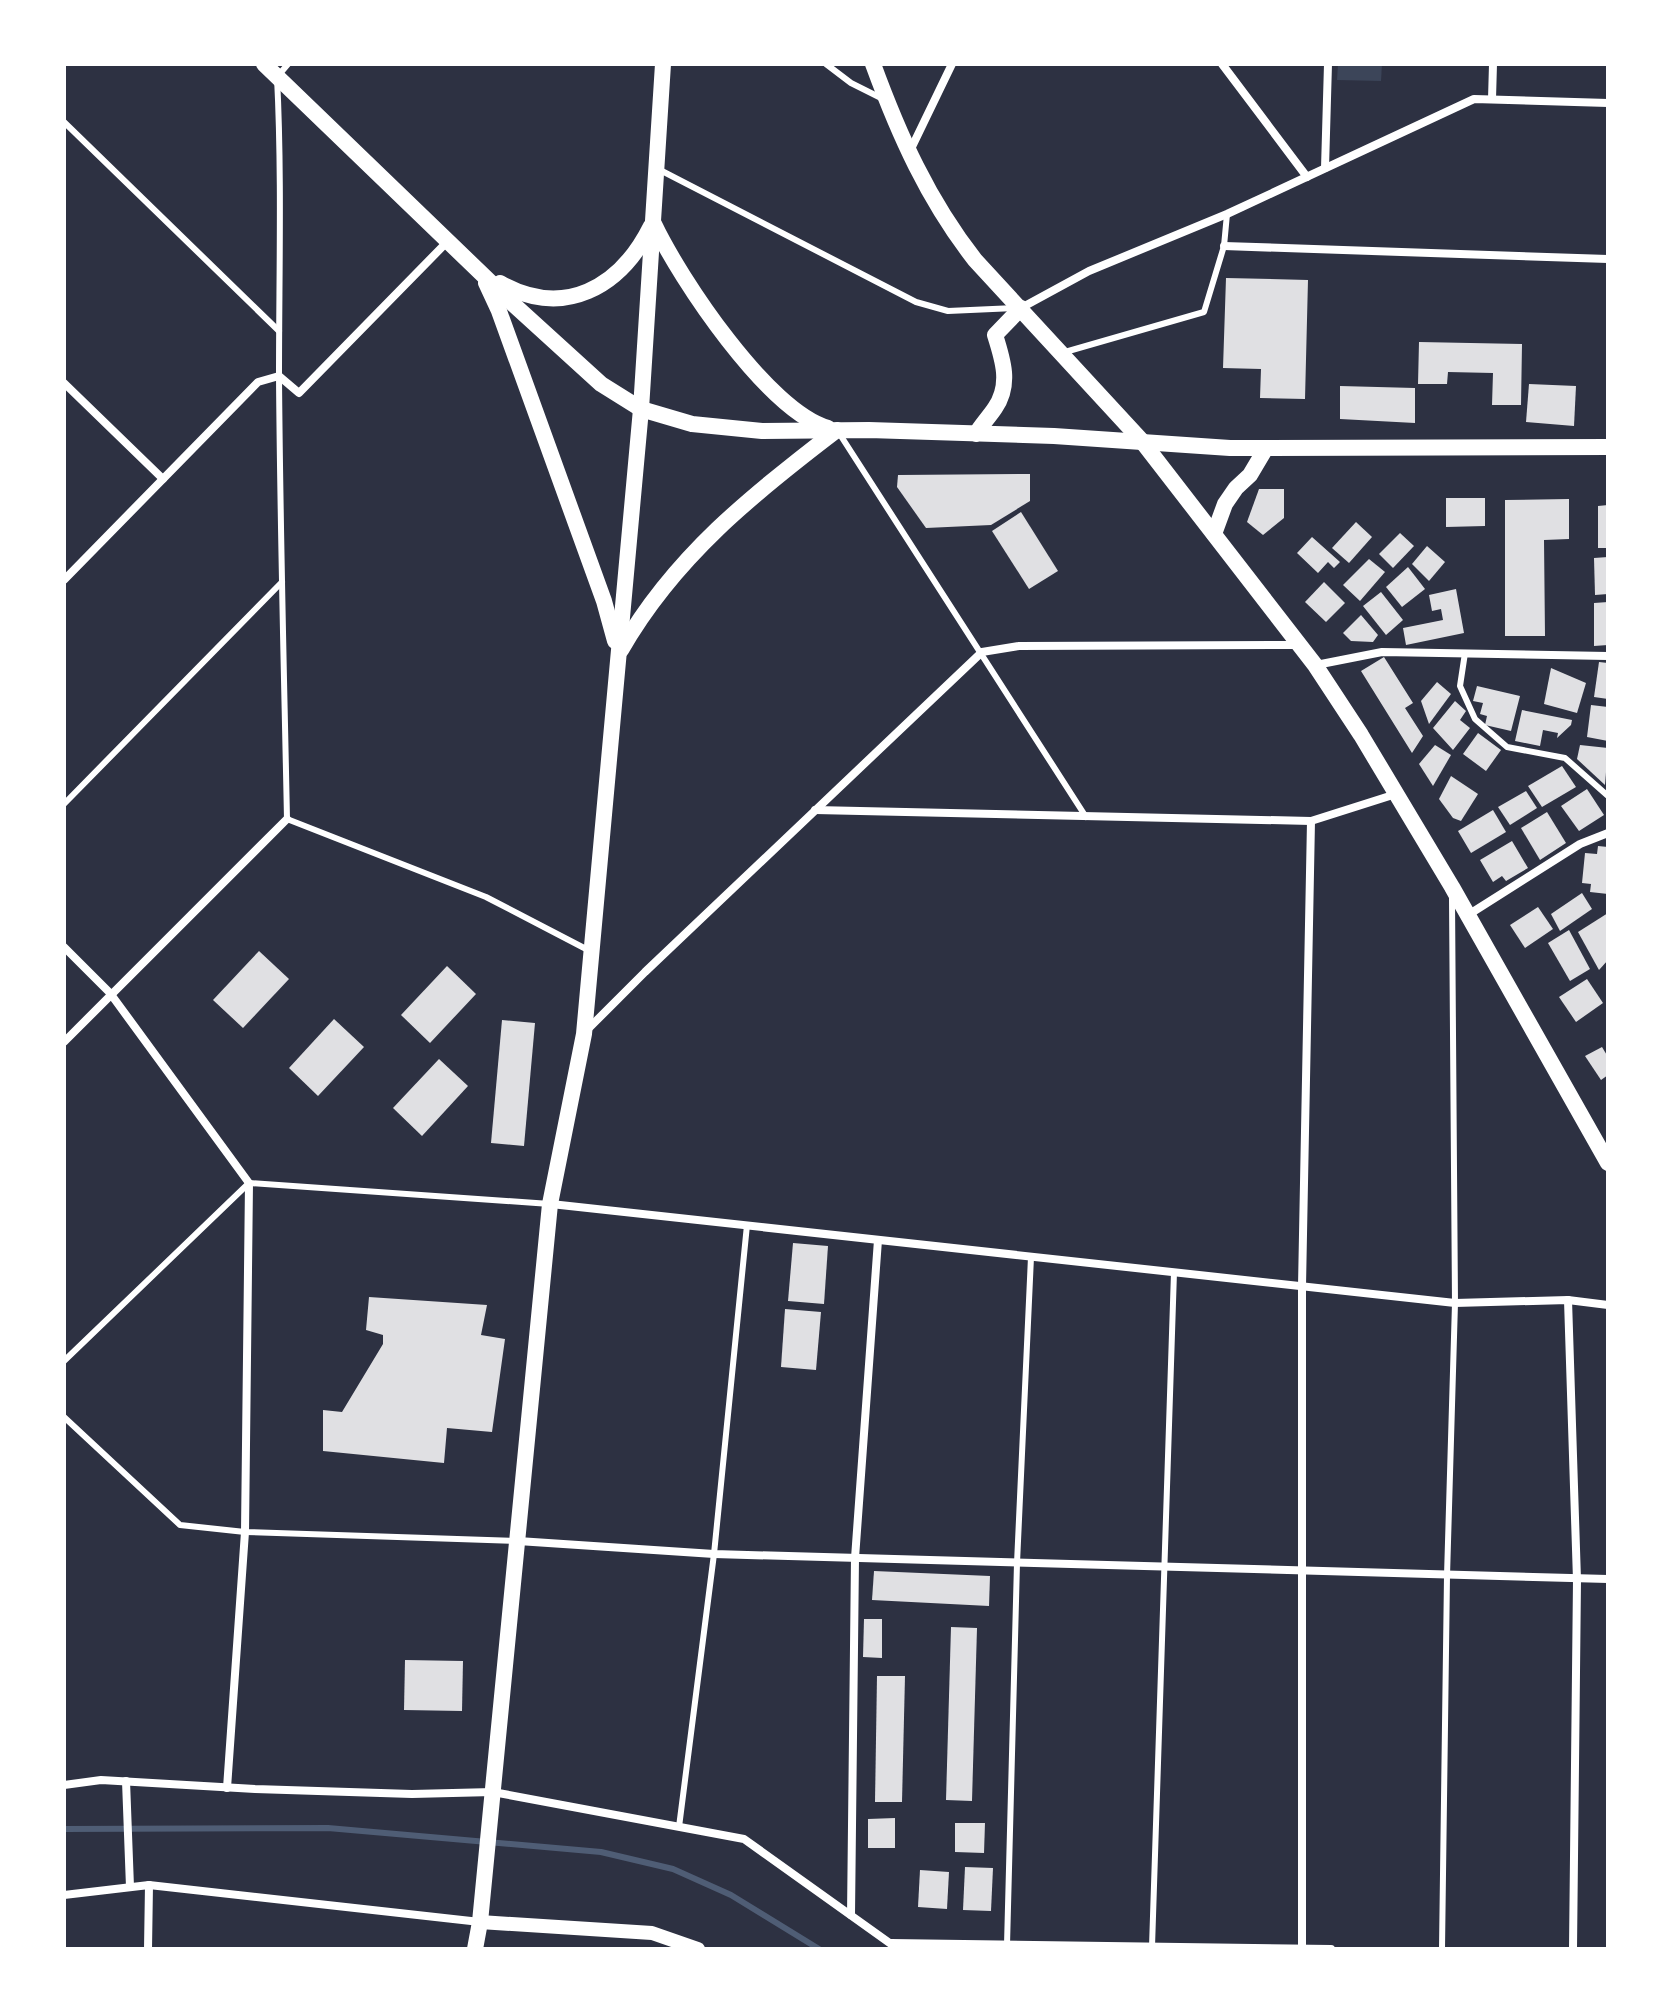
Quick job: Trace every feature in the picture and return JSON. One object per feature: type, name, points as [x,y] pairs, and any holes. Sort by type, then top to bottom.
[{"type":"main road","points":[[264,64],[283,70],[448,241],[601,384],[641,409],[706,426],[762,431],[976,434],[1141,440],[1230,448],[1608,447]]},
{"type":"main road","points":[[475,1949],[550,1204],[584,1034],[641,409],[663,64]]},
{"type":"main road","points":[[873,64],[909,154],[951,230],[1141,440],[1315,665],[1452,887],[1608,1163]]},
{"type":"main road","points":[[480,272],[527,296],[555,300],[572,297],[606,281],[623,268],[653,221]]},
{"type":"main road","points":[[653,221],[688,286],[711,319],[754,369],[798,411],[818,425],[837,430]]},
{"type":"main road","points":[[480,272],[499,311],[604,601],[618,655]]},
{"type":"main road","points":[[976,434],[995,408],[1003,390],[1005,373],[995,335],[1021,308]]},
{"type":"main road","points":[[618,655],[639,617],[696,547],[754,493],[837,430]]},
{"type":"main road","points":[[1214,534],[1225,504],[1250,475],[1266,448]]},
{"type":"street","points":[[909,154],[952,64]]},
{"type":"street","points":[[1222,64],[1307,177]]},
{"type":"street","points":[[1325,168],[1328,64]]},
{"type":"street","points":[[1492,99],[1493,64]]},
{"type":"street","points":[[1021,308],[1089,271],[1227,214],[1474,99],[1608,103]]},
{"type":"street","points":[[64,580],[258,382],[279,376],[299,393],[448,241]]},
{"type":"street","points":[[1224,246],[1608,259]]},
{"type":"street","points":[[64,383],[163,479]]},
{"type":"street","points":[[584,1034],[982,652],[1019,646],[1300,645]]},
{"type":"street","points":[[1315,665],[1382,652],[1608,656]]},
{"type":"street","points":[[815,810],[1311,821],[1396,793]]},
{"type":"street","points":[[64,1042],[287,819]]},
{"type":"street","points":[[1302,1949],[1302,1286],[1311,821]]},
{"type":"street","points":[[1468,915],[1580,844],[1608,833]]},
{"type":"street","points":[[64,947],[110,993],[249,1183],[245,1532],[227,1788]]},
{"type":"street","points":[[550,1204],[1455,1303],[1568,1300],[1608,1305]]},
{"type":"street","points":[[851,1915],[855,1558],[878,1240]]},
{"type":"street","points":[[1568,1300],[1577,1580],[1573,1949]]},
{"type":"street","points":[[517,1541],[714,1554],[1608,1579]]},
{"type":"street","points":[[64,1785],[101,1780],[412,1794],[493,1792],[744,1839],[894,1946],[1331,1949]]},
{"type":"street","points":[[126,1781],[130,1887]]},
{"type":"street","points":[[148,1949],[149,1885]]},
{"type":"street","points":[[64,1895],[149,1885],[480,1922],[652,1933],[698,1949]]},
{"type":"lane","points":[[826,64],[851,83],[887,101]]},
{"type":"lane","points":[[283,70],[279,376],[287,819],[486,897],[590,951]]},
{"type":"lane","points":[[64,122],[279,331]]},
{"type":"lane","points":[[656,169],[916,302],[948,311],[1021,308]]},
{"type":"lane","points":[[1062,353],[1204,312],[1224,246],[1227,214]]},
{"type":"lane","points":[[837,430],[1086,817]]},
{"type":"lane","points":[[64,804],[282,582]]},
{"type":"lane","points":[[1465,653],[1460,686],[1475,719],[1507,747],[1565,758],[1608,796]]},
{"type":"lane","points":[[1442,1949],[1447,1576],[1455,1303],[1452,887]]},
{"type":"lane","points":[[64,1361],[249,1183],[550,1204]]},
{"type":"lane","points":[[679,1827],[714,1554],[747,1225]]},
{"type":"lane","points":[[1007,1945],[1017,1563],[1031,1257]]},
{"type":"lane","points":[[1152,1947],[1174,1272]]},
{"type":"lane","points":[[64,1417],[180,1525],[245,1532],[517,1541]]},
{"type":"shaded area","points":[[1338,64],[1382,64],[1381,81],[1337,80]]},
{"type":"building","points":[[1226,278],[1308,280],[1305,399],[1260,398],[1261,369],[1223,368]]},
{"type":"building","points":[[1419,342],[1522,344],[1521,405],[1492,405],[1493,373],[1448,372],[1447,384],[1418,384]]},
{"type":"building","points":[[1529,384],[1576,386],[1574,426],[1526,422]]},
{"type":"building","points":[[1340,386],[1415,388],[1415,423],[1340,419]]},
{"type":"building","points":[[1030,474],[1030,501],[991,525],[926,528],[897,487],[898,475]]},
{"type":"building","points":[[1259,489],[1284,489],[1284,518],[1263,535],[1247,522]]},
{"type":"building","points":[[1446,498],[1485,498],[1485,526],[1446,527]]},
{"type":"building","points":[[1569,499],[1569,539],[1544,540],[1545,636],[1505,636],[1505,500]]},
{"type":"building","points":[[1608,505],[1608,548],[1598,548],[1598,506]]},
{"type":"building","points":[[1021,512],[1058,571],[1029,589],[992,531]]},
{"type":"building","points":[[1356,522],[1372,537],[1349,563],[1332,548]]},
{"type":"building","points":[[1400,533],[1414,546],[1393,568],[1379,554]]},
{"type":"building","points":[[1312,537],[1340,562],[1334,568],[1328,562],[1318,573],[1297,553]]},
{"type":"building","points":[[1427,546],[1445,562],[1429,581],[1412,564]]},
{"type":"building","points":[[1608,557],[1608,594],[1595,595],[1594,558]]},
{"type":"building","points":[[1369,559],[1385,572],[1360,601],[1343,585]]},
{"type":"building","points":[[1408,567],[1425,589],[1402,607],[1386,587]]},
{"type":"building","points":[[1324,582],[1345,603],[1326,622],[1305,602]]},
{"type":"building","points":[[1456,589],[1464,633],[1406,645],[1403,628],[1443,620],[1441,609],[1432,611],[1429,595]]},
{"type":"building","points":[[1381,592],[1403,620],[1386,635],[1363,606]]},
{"type":"building","points":[[1608,602],[1608,645],[1594,646],[1594,603]]},
{"type":"building","points":[[1361,615],[1378,635],[1373,642],[1351,641],[1343,633]]},
{"type":"building","points":[[1384,657],[1413,703],[1405,708],[1423,736],[1412,753],[1361,671]]},
{"type":"building","points":[[1599,662],[1608,663],[1608,699],[1594,697]]},
{"type":"building","points":[[1551,668],[1586,683],[1577,713],[1544,704]]},
{"type":"building","points":[[1437,682],[1451,694],[1429,724],[1421,701]]},
{"type":"building","points":[[1477,686],[1520,696],[1511,731],[1485,725],[1487,716],[1480,714],[1483,703],[1473,701]]},
{"type":"building","points":[[1455,701],[1466,711],[1460,720],[1470,728],[1453,750],[1433,728]]},
{"type":"building","points":[[1591,705],[1608,707],[1608,741],[1587,737]]},
{"type":"building","points":[[1522,710],[1572,720],[1571,725],[1557,738],[1558,733],[1543,730],[1540,746],[1515,741]]},
{"type":"building","points":[[1478,733],[1501,750],[1486,771],[1463,754]]},
{"type":"building","points":[[1435,745],[1451,755],[1433,786],[1419,764]]},
{"type":"building","points":[[1580,745],[1608,748],[1605,785],[1577,759]]},
{"type":"building","points":[[1562,766],[1576,787],[1542,807],[1528,786]]},
{"type":"building","points":[[1451,776],[1478,794],[1461,821],[1453,818],[1439,799]]},
{"type":"building","points":[[1587,789],[1604,815],[1579,831],[1561,806]]},
{"type":"building","points":[[1526,791],[1537,808],[1510,825],[1498,807]]},
{"type":"building","points":[[1493,810],[1506,832],[1471,853],[1458,831]]},
{"type":"building","points":[[1547,812],[1566,843],[1540,860],[1521,828]]},
{"type":"building","points":[[1512,841],[1528,868],[1506,881],[1502,876],[1493,882],[1480,860]]},
{"type":"building","points":[[1598,846],[1608,847],[1608,894],[1590,892],[1591,884],[1582,883],[1585,853],[1597,854]]},
{"type":"building","points":[[1582,893],[1592,909],[1560,931],[1551,914]]},
{"type":"building","points":[[1538,907],[1553,929],[1525,948],[1510,925]]},
{"type":"building","points":[[1608,913],[1608,960],[1599,970],[1578,932]]},
{"type":"building","points":[[1569,930],[1590,969],[1570,981],[1548,943]]},
{"type":"building","points":[[259,951],[289,979],[243,1028],[213,1000]]},
{"type":"building","points":[[447,966],[476,994],[430,1043],[401,1015]]},
{"type":"building","points":[[1587,979],[1603,1003],[1576,1022],[1559,997]]},
{"type":"building","points":[[334,1019],[364,1047],[318,1096],[289,1068]]},
{"type":"building","points":[[502,1020],[535,1023],[524,1146],[491,1143]]},
{"type":"building","points":[[1602,1047],[1608,1057],[1608,1075],[1601,1080],[1585,1056]]},
{"type":"building","points":[[439,1059],[468,1086],[422,1136],[393,1108]]},
{"type":"building","points":[[793,1243],[828,1246],[824,1304],[788,1301]]},
{"type":"building","points":[[369,1297],[487,1305],[481,1335],[505,1339],[492,1432],[447,1428],[444,1463],[323,1451],[323,1410],[342,1412],[383,1344],[383,1335],[366,1330]]},
{"type":"building","points":[[785,1309],[821,1312],[816,1370],[781,1367]]},
{"type":"building","points":[[874,1571],[990,1576],[989,1606],[872,1600]]},
{"type":"building","points":[[864,1619],[882,1619],[882,1658],[863,1657]]},
{"type":"building","points":[[951,1627],[977,1628],[972,1801],[946,1800]]},
{"type":"building","points":[[405,1660],[463,1661],[462,1711],[404,1710]]},
{"type":"building","points":[[877,1676],[905,1676],[902,1802],[875,1802]]},
{"type":"building","points":[[895,1818],[895,1848],[868,1848],[868,1819]]},
{"type":"building","points":[[955,1823],[985,1823],[984,1853],[955,1852]]},
{"type":"building","points":[[965,1867],[993,1868],[991,1911],[963,1910]]},
{"type":"building","points":[[920,1870],[949,1872],[947,1909],[918,1907]]},
{"type":"waterway","points":[[64,1829],[328,1828],[601,1852],[673,1869],[731,1895],[819,1949]]}]
